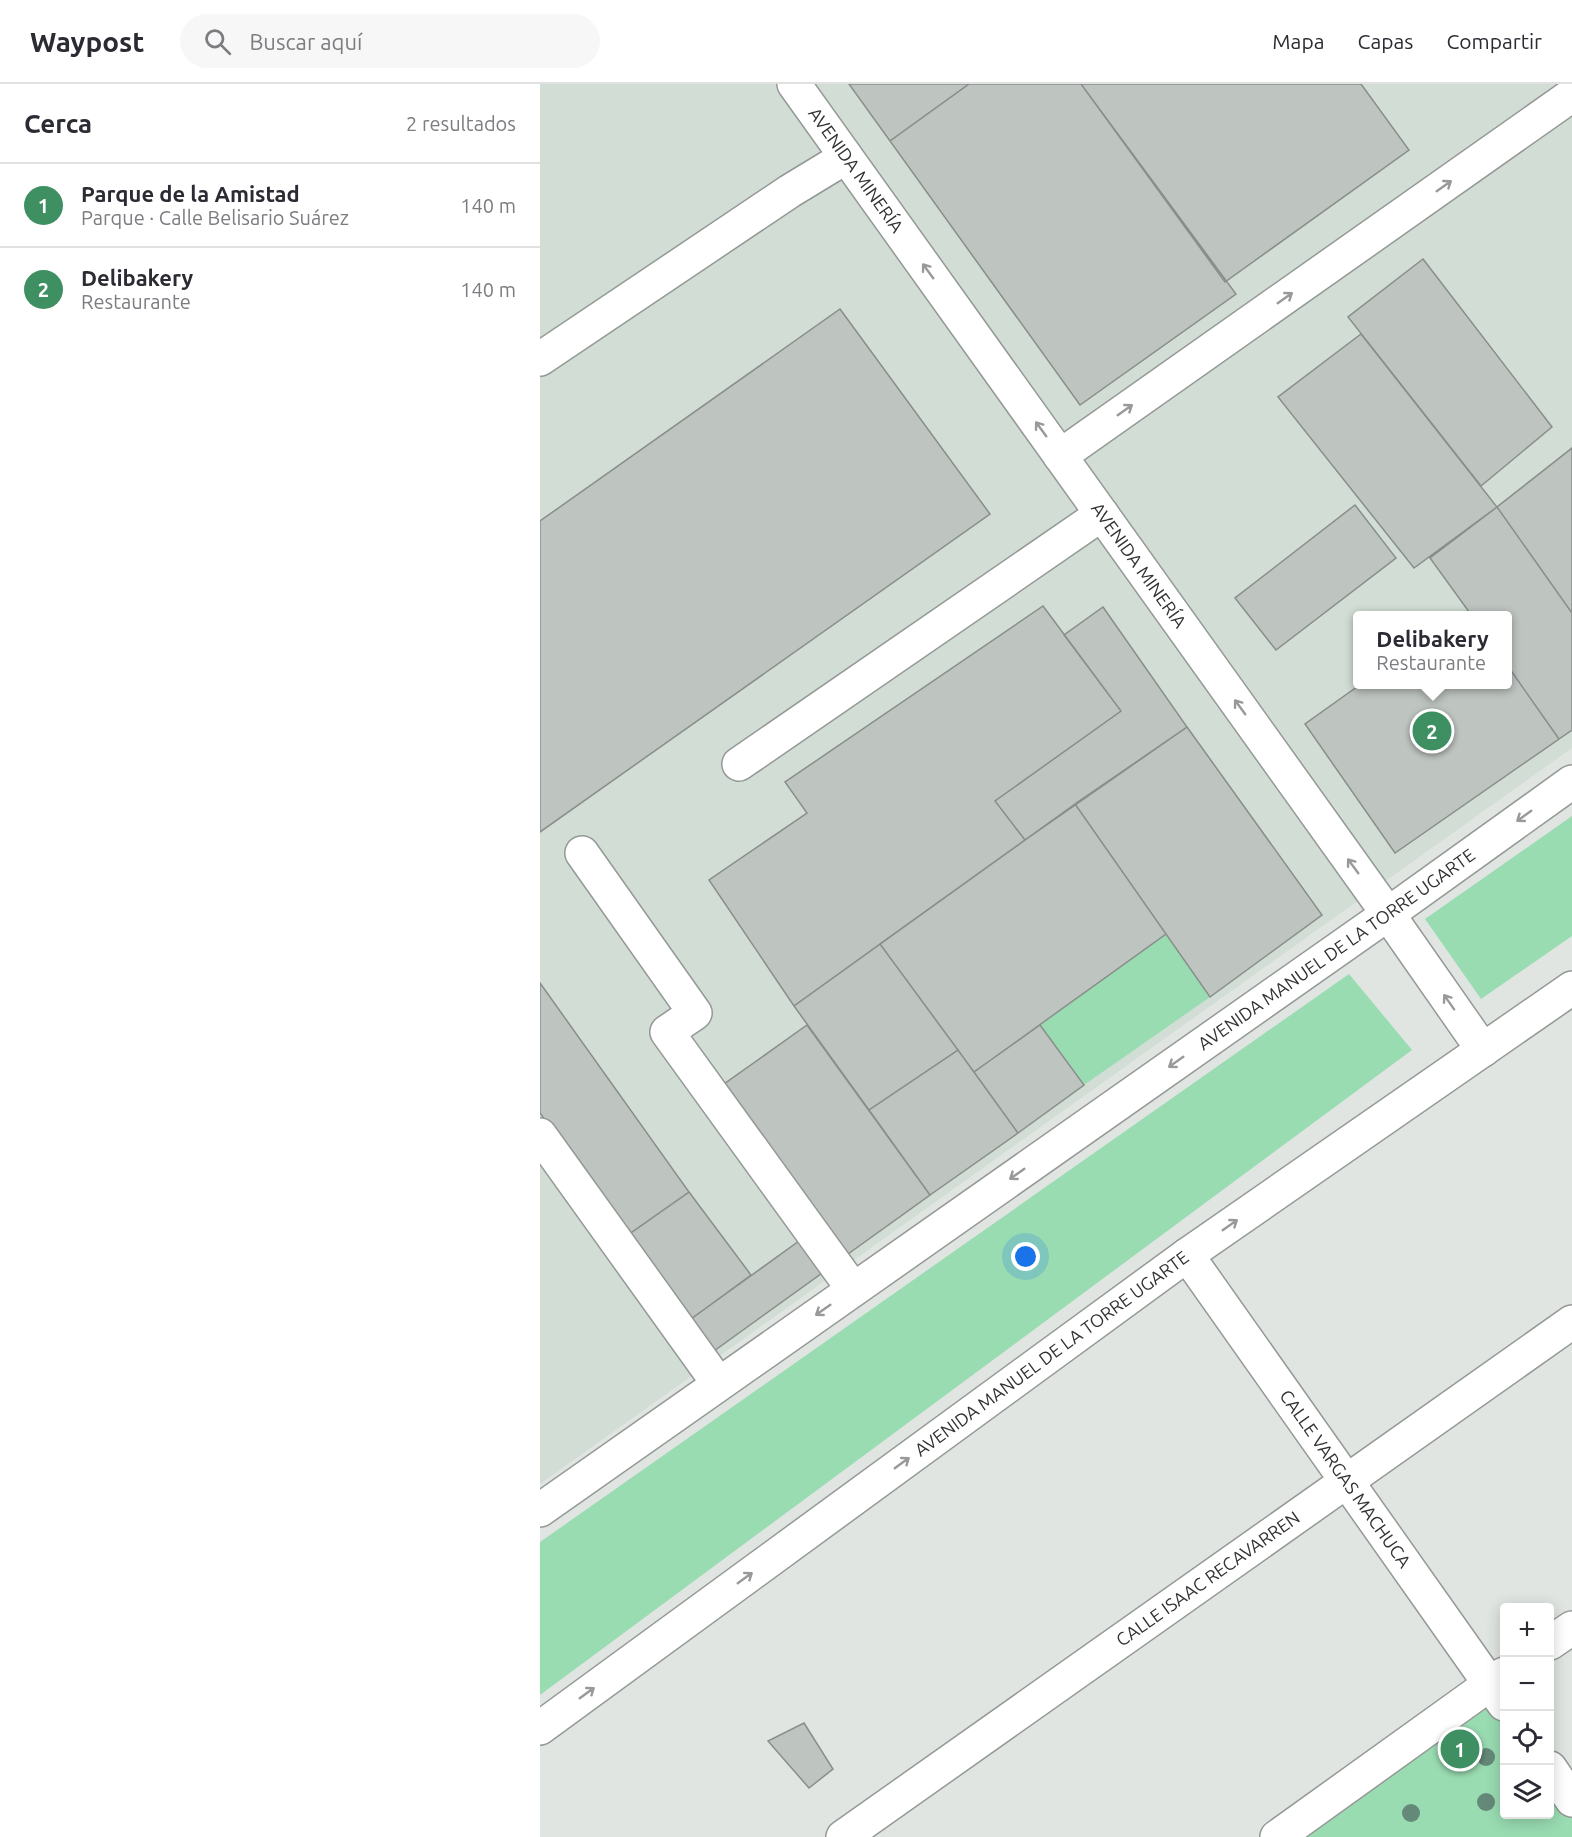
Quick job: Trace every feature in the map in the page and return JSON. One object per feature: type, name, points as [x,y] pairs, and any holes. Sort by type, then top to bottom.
[{"type":"street","name":"AVENIDA MINERÍA","points":[[794,84],[1388,914],[1482,1050]]},
{"type":"street","points":[[1060,456],[1572,95]]},
{"type":"street","points":[[540,359],[846,156]]},
{"type":"street","points":[[739,764],[1102,514]]},
{"type":"street","name":"AVENIDA MANUEL DE LA TORRE UGARTE","points":[[540,1510],[1572,782]]},
{"type":"street","points":[[582,853],[695,1013],[667,1032],[853,1289]]},
{"type":"street","name":"AVENIDA MANUEL DE LA TORRE UGARTE","points":[[540,1728],[1187,1255],[1572,988]]},
{"type":"street","points":[[540,1135],[718,1383]]},
{"type":"street","name":"CALLE VARGAS MACHUCA","points":[[1187,1255],[1347,1481],[1500,1688]]},
{"type":"street","name":"CALLE ISAAC RECAVARREN","points":[[843,1837],[1572,1322]]},
{"type":"street","points":[[1554,1640],[1572,1628]]},
{"type":"street","points":[[1277,1837],[1500,1688]]},
{"type":"street","points":[[1554,1774],[1572,1800]]},
{"type":"shaded area","points":[[540,84],[1572,84],[1572,748],[540,1484]]},
{"type":"green space","points":[[1572,816],[1572,936],[1481,999],[1425,919]]},
{"type":"green space","points":[[1166,934],[1210,997],[1084,1085],[1040,1025]]},
{"type":"green space","points":[[1349,974],[1412,1050],[540,1695],[540,1542]]},
{"type":"green space","points":[[1488,1695],[1500,1712],[1500,1819],[1554,1819],[1554,1786],[1572,1811],[1572,1837],[1296,1837]]},
{"type":"building","points":[[849,84],[969,84],[890,141]]},
{"type":"building","points":[[969,84],[1081,84],[1236,294],[1080,405],[890,141]]},
{"type":"building","points":[[1081,84],[1361,84],[1409,150],[1225,282]]},
{"type":"building","points":[[1423,259],[1552,427],[1481,486],[1348,317]]},
{"type":"building","points":[[840,309],[990,514],[540,832],[540,521]]},
{"type":"building","points":[[1361,334],[1497,507],[1414,568],[1278,397]]},
{"type":"building","points":[[1572,448],[1572,613],[1497,507]]},
{"type":"building","points":[[1355,505],[1396,558],[1276,650],[1235,598]]},
{"type":"building","points":[[1497,507],[1572,613],[1572,730],[1559,739],[1512,672],[1512,611],[1468,611],[1430,558]]},
{"type":"building","points":[[1043,606],[1121,711],[995,801],[1025,840],[794,1006],[709,880],[807,813],[785,782]]},
{"type":"building","points":[[1103,607],[1187,727],[1025,840],[995,801],[1121,711],[1064,635]]},
{"type":"building","points":[[1512,672],[1559,739],[1395,853],[1305,724],[1354,689],[1512,689]]},
{"type":"building","points":[[1187,727],[1322,915],[1210,997],[1075,804]]},
{"type":"building","points":[[1075,804],[1166,934],[974,1072],[880,944]]},
{"type":"building","points":[[880,944],[958,1050],[869,1110],[794,1006]]},
{"type":"building","points":[[540,983],[689,1192],[628,1235],[540,1113]]},
{"type":"building","points":[[807,1025],[930,1195],[848,1254],[724,1084]]},
{"type":"building","points":[[1040,1025],[1084,1085],[1018,1133],[974,1072]]},
{"type":"building","points":[[958,1050],[1018,1133],[930,1195],[869,1110]]},
{"type":"building","points":[[689,1192],[751,1275],[691,1319],[628,1235]]},
{"type":"building","points":[[799,1241],[822,1273],[714,1351],[691,1319]]},
{"type":"building","points":[[804,1723],[833,1769],[809,1788],[768,1741]]},
{"type":"place","name":"Delibakery","points":[[1432,731]]},
{"type":"place","name":"Parque de la Amistad","points":[[1460,1749]]}]
